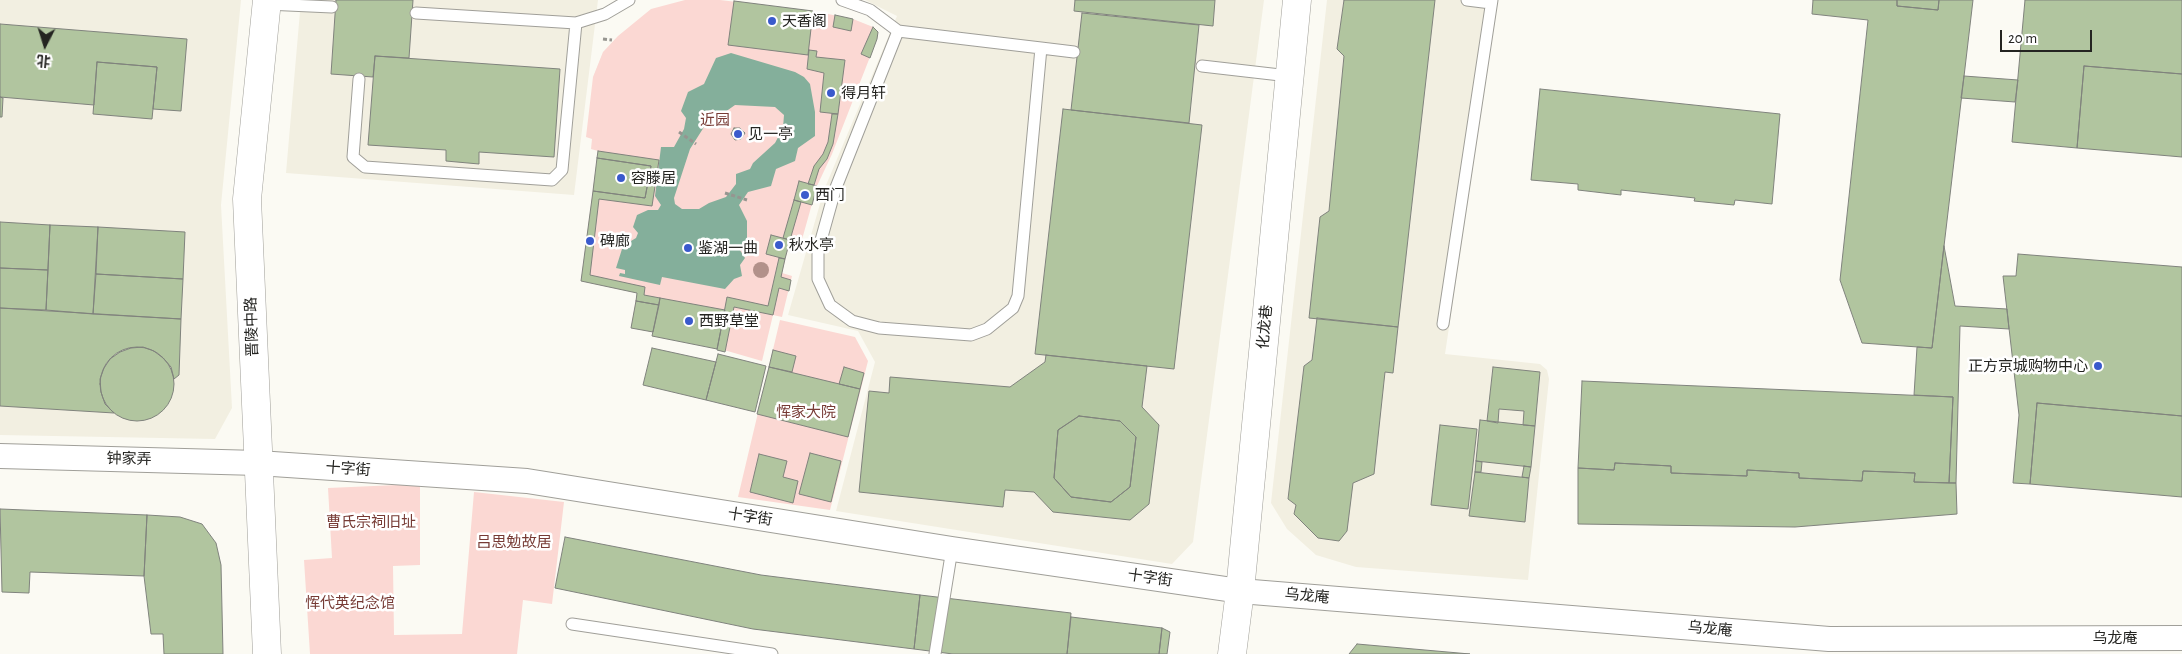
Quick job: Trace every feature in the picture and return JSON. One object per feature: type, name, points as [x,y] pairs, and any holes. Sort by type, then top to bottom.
[{"type":"street","name":"化龙巷","points":[[1232,654],[1240,591],[1297,0]]},
{"type":"street","name":"晋陵中路","points":[[267,2],[247,199],[267,654]]},
{"type":"street","name":"钟家弄","points":[[0,456],[258,463]]},
{"type":"street","name":"十字街","points":[[258,463],[527,481],[952,549],[1240,591]]},
{"type":"street","name":"乌龙庵","points":[[1240,591],[1827,646],[2182,638]]},
{"type":"lane","points":[[416,13],[576,23],[604,14],[628,0]]},
{"type":"lane","points":[[842,0],[870,10],[898,31],[1074,52]]},
{"type":"lane","points":[[1443,324],[1492,1],[1467,0]]},
{"type":"lane","points":[[267,2],[332,8]]},
{"type":"lane","points":[[359,79],[353,157],[365,167],[552,180],[562,170],[576,23]]},
{"type":"lane","points":[[898,31],[835,190],[818,251],[818,279],[830,305],[852,321],[879,328],[971,334],[987,329],[1013,308],[1018,296],[1041,48]]},
{"type":"lane","points":[[1202,66],[1289,76]]},
{"type":"lane","points":[[934,654],[952,549]]},
{"type":"lane","points":[[572,624],[772,654]]},
{"type":"path","points":[[679,132],[696,144]]},
{"type":"path","points":[[725,193],[747,200]]},
{"type":"shaded area","points":[[0,0],[241,0],[221,205],[232,408],[215,439],[0,435]]},
{"type":"shaded area","points":[[301,0],[598,0],[574,195],[286,173]]},
{"type":"shaded area","points":[[865,0],[1264,0],[1193,542],[1172,564],[836,511],[875,362],[858,331],[788,315],[824,190],[897,16]]},
{"type":"shaded area","points":[[1327,0],[1498,0],[1445,354],[1540,364],[1547,370],[1549,379],[1528,580],[1356,567],[1316,555],[1287,529],[1271,503]]},
{"type":"shaded area","points":[[731,53],[795,72],[804,77],[810,84],[815,112],[815,136],[798,148],[795,161],[776,169],[771,186],[748,192],[739,205],[747,221],[747,242],[738,247],[745,258],[740,265],[742,276],[734,279],[725,289],[662,277],[660,285],[619,276],[620,273],[625,274],[625,270],[616,268],[622,249],[636,238],[638,233],[633,227],[637,215],[648,210],[658,210],[661,205],[655,196],[661,147],[674,147],[684,129],[686,118],[681,111],[688,92],[704,84],[716,58]],"holes":[[[735,105],[775,107],[784,115],[783,128],[775,143],[753,163],[750,169],[736,174],[736,184],[726,197],[699,209],[682,209],[675,204],[674,198],[690,149],[704,127]]]},
{"type":"green space","name":"近园","points":[[685,0],[720,0],[813,11],[853,19],[873,27],[878,32],[877,39],[832,154],[817,186],[801,243],[790,240],[782,273],[792,276],[782,317],[773,315],[762,361],[717,348],[652,336],[653,332],[631,328],[637,293],[581,281],[598,151],[591,149],[592,139],[586,137],[593,77],[603,52],[618,36],[651,9]]},
{"type":"green space","name":"恽家大院","points":[[780,320],[855,337],[868,361],[830,510],[738,497]]},
{"type":"green space","points":[[420,484],[420,565],[393,566],[394,635],[462,634],[474,492],[564,502],[552,604],[523,600],[517,654],[310,654],[304,560],[332,558],[328,488]]},
{"type":"building","points":[[336,0],[413,0],[409,58],[375,56],[373,77],[331,74]]},
{"type":"building","points":[[1075,0],[1215,0],[1213,26],[1074,11]]},
{"type":"building","points":[[1344,0],[1435,0],[1398,327],[1309,318],[1320,217],[1329,211],[1344,56],[1337,49]]},
{"type":"building","points":[[1813,0],[1897,0],[1897,6],[1938,10],[1939,0],[1973,0],[1932,348],[1862,343],[1840,280],[1868,20],[1812,14]]},
{"type":"building","points":[[1897,0],[1939,0],[1938,10],[1897,6]]},
{"type":"building","points":[[2025,0],[2182,0],[2182,74],[2084,66],[2077,148],[2012,142]]},
{"type":"building","name":"天香阁","points":[[734,1],[813,11],[808,55],[728,45]]},
{"type":"building","points":[[1082,13],[1199,25],[1189,123],[1071,110]]},
{"type":"building","points":[[835,15],[853,19],[851,31],[833,27]]},
{"type":"building","points":[[0,24],[187,39],[181,111],[153,109],[157,67],[97,62],[94,105],[0,97]]},
{"type":"building","points":[[873,27],[878,32],[870,58],[861,54]]},
{"type":"building","name":"得月轩","points":[[809,50],[817,51],[816,57],[845,60],[838,114],[820,112],[824,73],[807,69]]},
{"type":"building","points":[[375,56],[560,69],[554,157],[479,152],[479,164],[446,161],[446,150],[368,145]]},
{"type":"building","points":[[97,62],[157,67],[152,119],[93,114]]},
{"type":"building","points":[[2084,66],[2182,74],[2182,157],[2077,148]]},
{"type":"building","points":[[1964,76],[2018,80],[2015,102],[1961,98]]},
{"type":"building","points":[[1540,89],[1780,114],[1772,204],[1735,200],[1734,205],[1694,201],[1695,198],[1621,190],[1621,195],[1578,190],[1578,184],[1531,180]]},
{"type":"building","points":[[0,97],[3,98],[2,117],[0,117]]},
{"type":"building","points":[[1063,109],[1202,125],[1174,369],[1035,354]]},
{"type":"building","points":[[832,114],[838,114],[833,144],[827,159],[819,169],[814,185],[808,184],[814,166],[823,154],[828,142]]},
{"type":"building","name":"见一亭","points":[[734,128],[740,128],[745,133],[741,139],[735,140],[731,134]]},
{"type":"building","name":"碑廊","points":[[598,151],[659,160],[652,206],[599,199],[590,275],[645,287],[644,295],[660,298],[659,305],[636,301],[637,293],[581,281],[593,191],[645,198],[651,166],[597,158]]},
{"type":"building","name":"容滕居","points":[[597,158],[651,166],[645,198],[593,191]]},
{"type":"building","name":"西门","points":[[799,181],[817,186],[812,205],[794,200]]},
{"type":"building","points":[[794,200],[801,202],[790,240],[783,238]]},
{"type":"building","points":[[0,222],[50,225],[48,270],[0,268]]},
{"type":"building","points":[[50,225],[98,227],[93,314],[46,310]]},
{"type":"building","points":[[98,227],[185,232],[183,279],[96,274]]},
{"type":"building","name":"秋水亭","points":[[771,235],[790,240],[785,259],[766,254]]},
{"type":"building","points":[[1944,246],[1955,306],[2007,309],[2009,329],[1960,326],[1956,483],[1949,483],[1953,397],[1914,395],[1917,347],[1932,348]]},
{"type":"building","name":"正方京城购物中心","points":[[2018,254],[2182,267],[2182,416],[2037,403],[2030,484],[2013,483],[2019,415],[2003,276],[2016,276]]},
{"type":"building","points":[[779,258],[785,259],[781,277],[791,280],[789,291],[779,288],[773,315],[734,307],[725,352],[717,350],[727,297],[768,306]]},
{"type":"building","points":[[0,268],[48,270],[46,310],[0,308]]},
{"type":"building","points":[[96,274],[183,279],[181,319],[93,314]]},
{"type":"building","name":"西野草堂","points":[[660,298],[725,310],[717,349],[652,336]]},
{"type":"building","points":[[636,301],[659,305],[653,332],[631,328]]},
{"type":"building","points":[[0,308],[181,319],[179,375],[174,379],[171,367],[154,351],[143,347],[131,348],[120,352],[110,359],[100,379],[101,392],[105,404],[114,413],[0,406]]},
{"type":"building","points":[[1317,318],[1398,327],[1393,373],[1385,372],[1374,474],[1353,483],[1347,531],[1339,541],[1318,538],[1294,514],[1296,505],[1288,499],[1304,366],[1312,360]]},
{"type":"building","points":[[137,347],[151,350],[163,358],[171,370],[174,384],[171,398],[163,410],[151,418],[137,421],[123,418],[111,410],[103,398],[100,384],[103,370],[111,358],[123,350]]},
{"type":"building","points":[[652,348],[716,362],[706,400],[643,385]]},
{"type":"building","points":[[773,350],[796,356],[792,372],[769,367]]},
{"type":"building","points":[[718,354],[766,366],[755,412],[706,400]]},
{"type":"building","points":[[1046,355],[1147,366],[1142,407],[1159,425],[1149,504],[1130,520],[1053,512],[1034,492],[1005,490],[1003,507],[859,492],[869,391],[889,393],[890,377],[1010,387],[1045,362]],"holes":[[[1079,416],[1120,421],[1136,437],[1130,487],[1111,502],[1071,497],[1054,478],[1058,430]]]},
{"type":"building","points":[[769,367],[860,389],[848,437],[757,414]]},
{"type":"building","points":[[844,367],[864,373],[860,389],[839,384]]},
{"type":"building","points":[[1493,367],[1540,372],[1535,426],[1523,425],[1524,411],[1499,409],[1498,423],[1487,421]]},
{"type":"building","points":[[1582,381],[1953,397],[1949,483],[1914,482],[1915,473],[1863,471],[1862,481],[1799,478],[1799,473],[1747,470],[1747,476],[1671,473],[1671,466],[1615,463],[1614,470],[1578,468]]},
{"type":"building","points":[[2037,403],[2182,416],[2182,497],[2030,484]]},
{"type":"building","points":[[1079,416],[1120,421],[1136,437],[1130,487],[1111,502],[1071,497],[1054,478],[1058,430]]},
{"type":"building","points":[[1480,420],[1535,426],[1531,467],[1476,461]]},
{"type":"building","points":[[1440,425],[1477,429],[1468,509],[1431,505]]},
{"type":"building","points":[[810,453],[841,461],[831,502],[799,494]]},
{"type":"building","points":[[759,454],[787,461],[783,477],[798,481],[793,503],[750,492]]},
{"type":"building","points":[[1476,461],[1482,462],[1481,472],[1475,472]]},
{"type":"building","points":[[1615,463],[1671,466],[1671,473],[1747,476],[1747,470],[1799,473],[1799,478],[1862,481],[1863,471],[1915,473],[1914,482],[1956,483],[1957,514],[1795,527],[1578,524],[1578,468],[1614,470]]},
{"type":"building","points":[[1524,466],[1531,467],[1529,478],[1522,477]]},
{"type":"building","points":[[1475,472],[1529,478],[1525,522],[1469,516]]},
{"type":"building","points":[[0,509],[147,515],[144,576],[30,572],[29,593],[2,592]]},
{"type":"building","points":[[147,515],[180,517],[202,524],[216,543],[221,565],[223,654],[164,654],[163,634],[151,634],[144,576]]},
{"type":"building","points":[[565,537],[761,575],[920,595],[914,649],[753,629],[555,588]]},
{"type":"building","points":[[920,595],[1071,613],[1067,654],[953,654],[914,649]]},
{"type":"building","points":[[1071,617],[1162,628],[1159,654],[1067,654]]},
{"type":"building","points":[[1162,628],[1170,632],[1167,654],[1159,654]]},
{"type":"building","points":[[1357,644],[1470,654],[1349,654]]},
{"type":"place","name":"天香阁","points":[[772,21]]},
{"type":"place","name":"得月轩","points":[[831,93]]},
{"type":"place","name":"见一亭","points":[[738,134]]},
{"type":"place","name":"容滕居","points":[[621,178]]},
{"type":"place","name":"西门","points":[[805,195]]},
{"type":"place","name":"碑廊","points":[[590,241]]},
{"type":"place","name":"秋水亭","points":[[779,245]]},
{"type":"place","name":"鉴湖一曲","points":[[688,248]]},
{"type":"place","name":"西野草堂","points":[[689,321]]},
{"type":"place","name":"正方京城购物中心","points":[[2098,366]]},
{"type":"park label","name":"曹氏宗祠旧址","points":[[371,522]]},
{"type":"park label","name":"吕思勉故居","points":[[514,542]]},
{"type":"park label","name":"恽代英纪念馆","points":[[350,603]]}]
